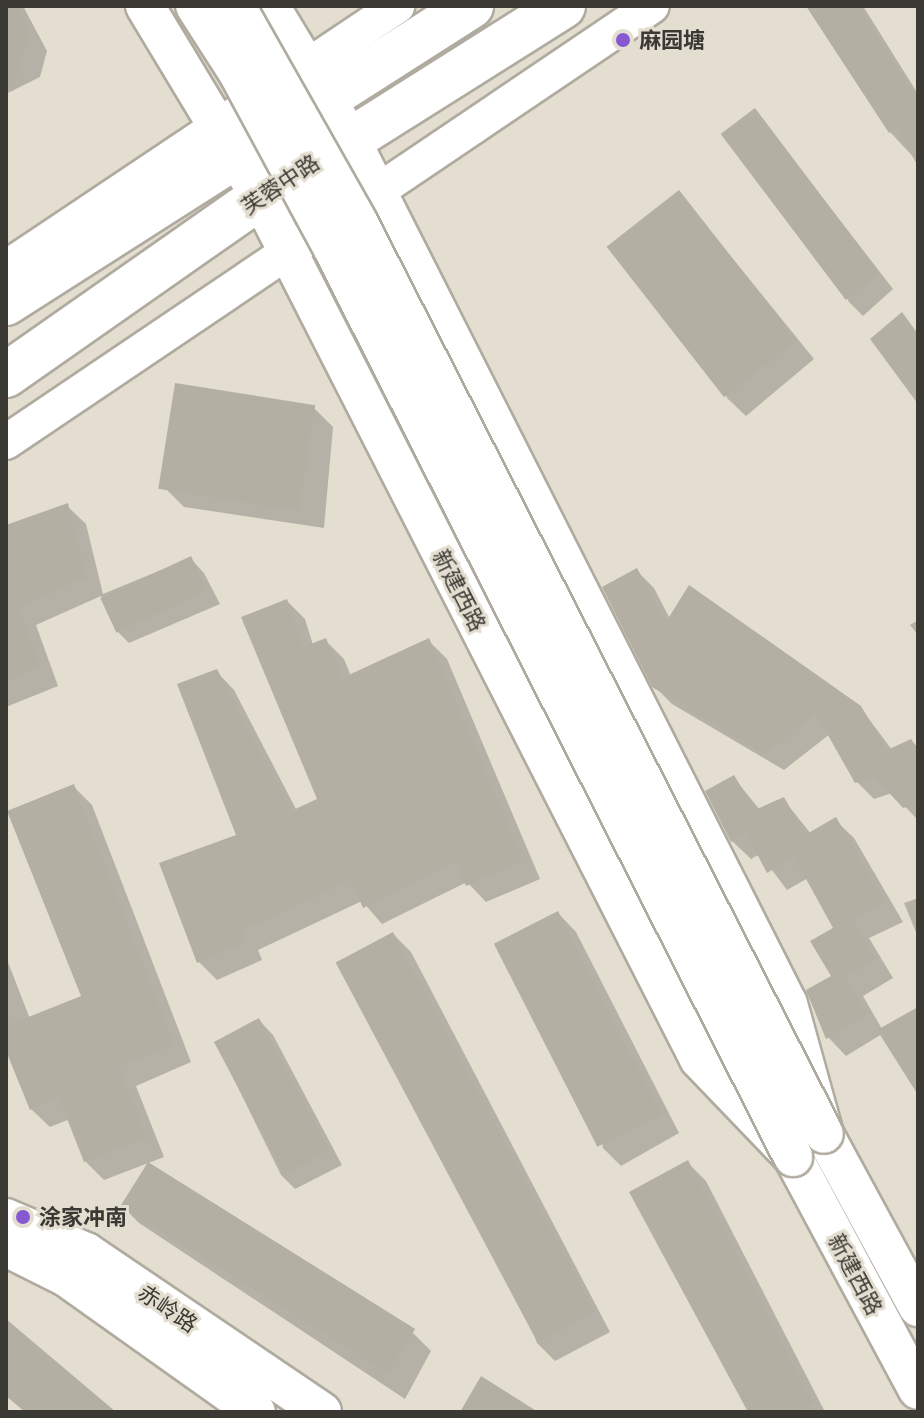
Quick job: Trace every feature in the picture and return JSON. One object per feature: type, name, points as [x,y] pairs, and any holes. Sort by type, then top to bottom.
[{"type":"main road","name":"新建西路","points":[[145,6],[260,197],[699,1059],[793,1157]]},
{"type":"main road","name":"新建西路","points":[[195,6],[238,73],[333,249],[793,1157],[918,1390]]},
{"type":"main road","name":"新建西路","points":[[236,6],[357,220],[824,1134],[918,1307]]},
{"type":"main road","name":"新建西路","points":[[270,6],[318,80],[350,138],[788,1004],[824,1134]]},
{"type":"main road","points":[[6,303],[227,139],[318,80],[471,6]]},
{"type":"main road","name":"芙蓉中路","points":[[6,375],[260,197],[563,6]]},
{"type":"main road","name":"赤岭路","points":[[6,1218],[86,1252],[322,1412]]},
{"type":"main road","name":"赤岭路","points":[[6,1247],[66,1277],[256,1412]]},
{"type":"street","points":[[318,80],[397,6]]},
{"type":"street","points":[[6,442],[652,6]]},
{"type":"street","points":[[6,268],[227,139]]},
{"type":"building","points":[[6,6],[16,6],[29,31],[13,91],[6,90]]},
{"type":"building","points":[[806,6],[859,6],[918,100],[918,166],[896,128],[889,133]]},
{"type":"building","points":[[755,108],[880,274],[846,300],[721,134]]},
{"type":"building","points":[[679,190],[797,341],[724,397],[607,247]]},
{"type":"building","points":[[902,312],[918,334],[918,404],[870,339]]},
{"type":"building","points":[[175,383],[315,405],[299,511],[158,489]]},
{"type":"building","points":[[68,503],[86,577],[19,607],[41,667],[6,681],[6,525]]},
{"type":"building","points":[[191,556],[207,590],[116,633],[100,598]]},
{"type":"building","points":[[637,568],[666,622],[689,585],[861,706],[887,750],[911,739],[918,749],[918,804],[903,808],[874,776],[855,783],[816,714],[765,754],[652,687],[602,587]]},
{"type":"building","points":[[287,599],[303,647],[326,638],[342,678],[429,638],[523,860],[466,886],[456,861],[363,908],[351,880],[241,931],[245,942],[197,963],[159,863],[236,835],[177,684],[217,669],[291,811],[317,799],[241,617]]},
{"type":"building","points":[[734,775],[755,810],[784,797],[805,835],[836,817],[886,903],[852,919],[876,959],[846,977],[868,1014],[826,1039],[806,990],[831,976],[810,941],[833,928],[794,857],[767,873],[746,833],[731,842],[705,791]]},
{"type":"building","points":[[74,784],[174,1044],[119,1067],[147,1138],[84,1162],[59,1098],[30,1110],[6,1051],[6,1026],[81,996],[7,811]]},
{"type":"building","points":[[558,911],[662,1114],[597,1147],[494,944]]},
{"type":"building","points":[[393,932],[595,1312],[537,1342],[336,963]]},
{"type":"building","points":[[918,1007],[918,1095],[877,1030]]},
{"type":"building","points":[[259,1018],[329,1150],[284,1174],[214,1042]]},
{"type":"building","points":[[688,1160],[813,1402],[795,1412],[748,1412],[629,1192]]},
{"type":"building","points":[[148,1162],[415,1329],[388,1373],[120,1206]]},
{"type":"building","points":[[6,1319],[116,1412],[25,1412],[6,1396]]},
{"type":"building","points":[[481,1376],[538,1412],[460,1412]]},
{"type":"place","name":"麻园塘","points":[[623,40]]},
{"type":"place","name":"涂家冲南","points":[[23,1217]]}]
